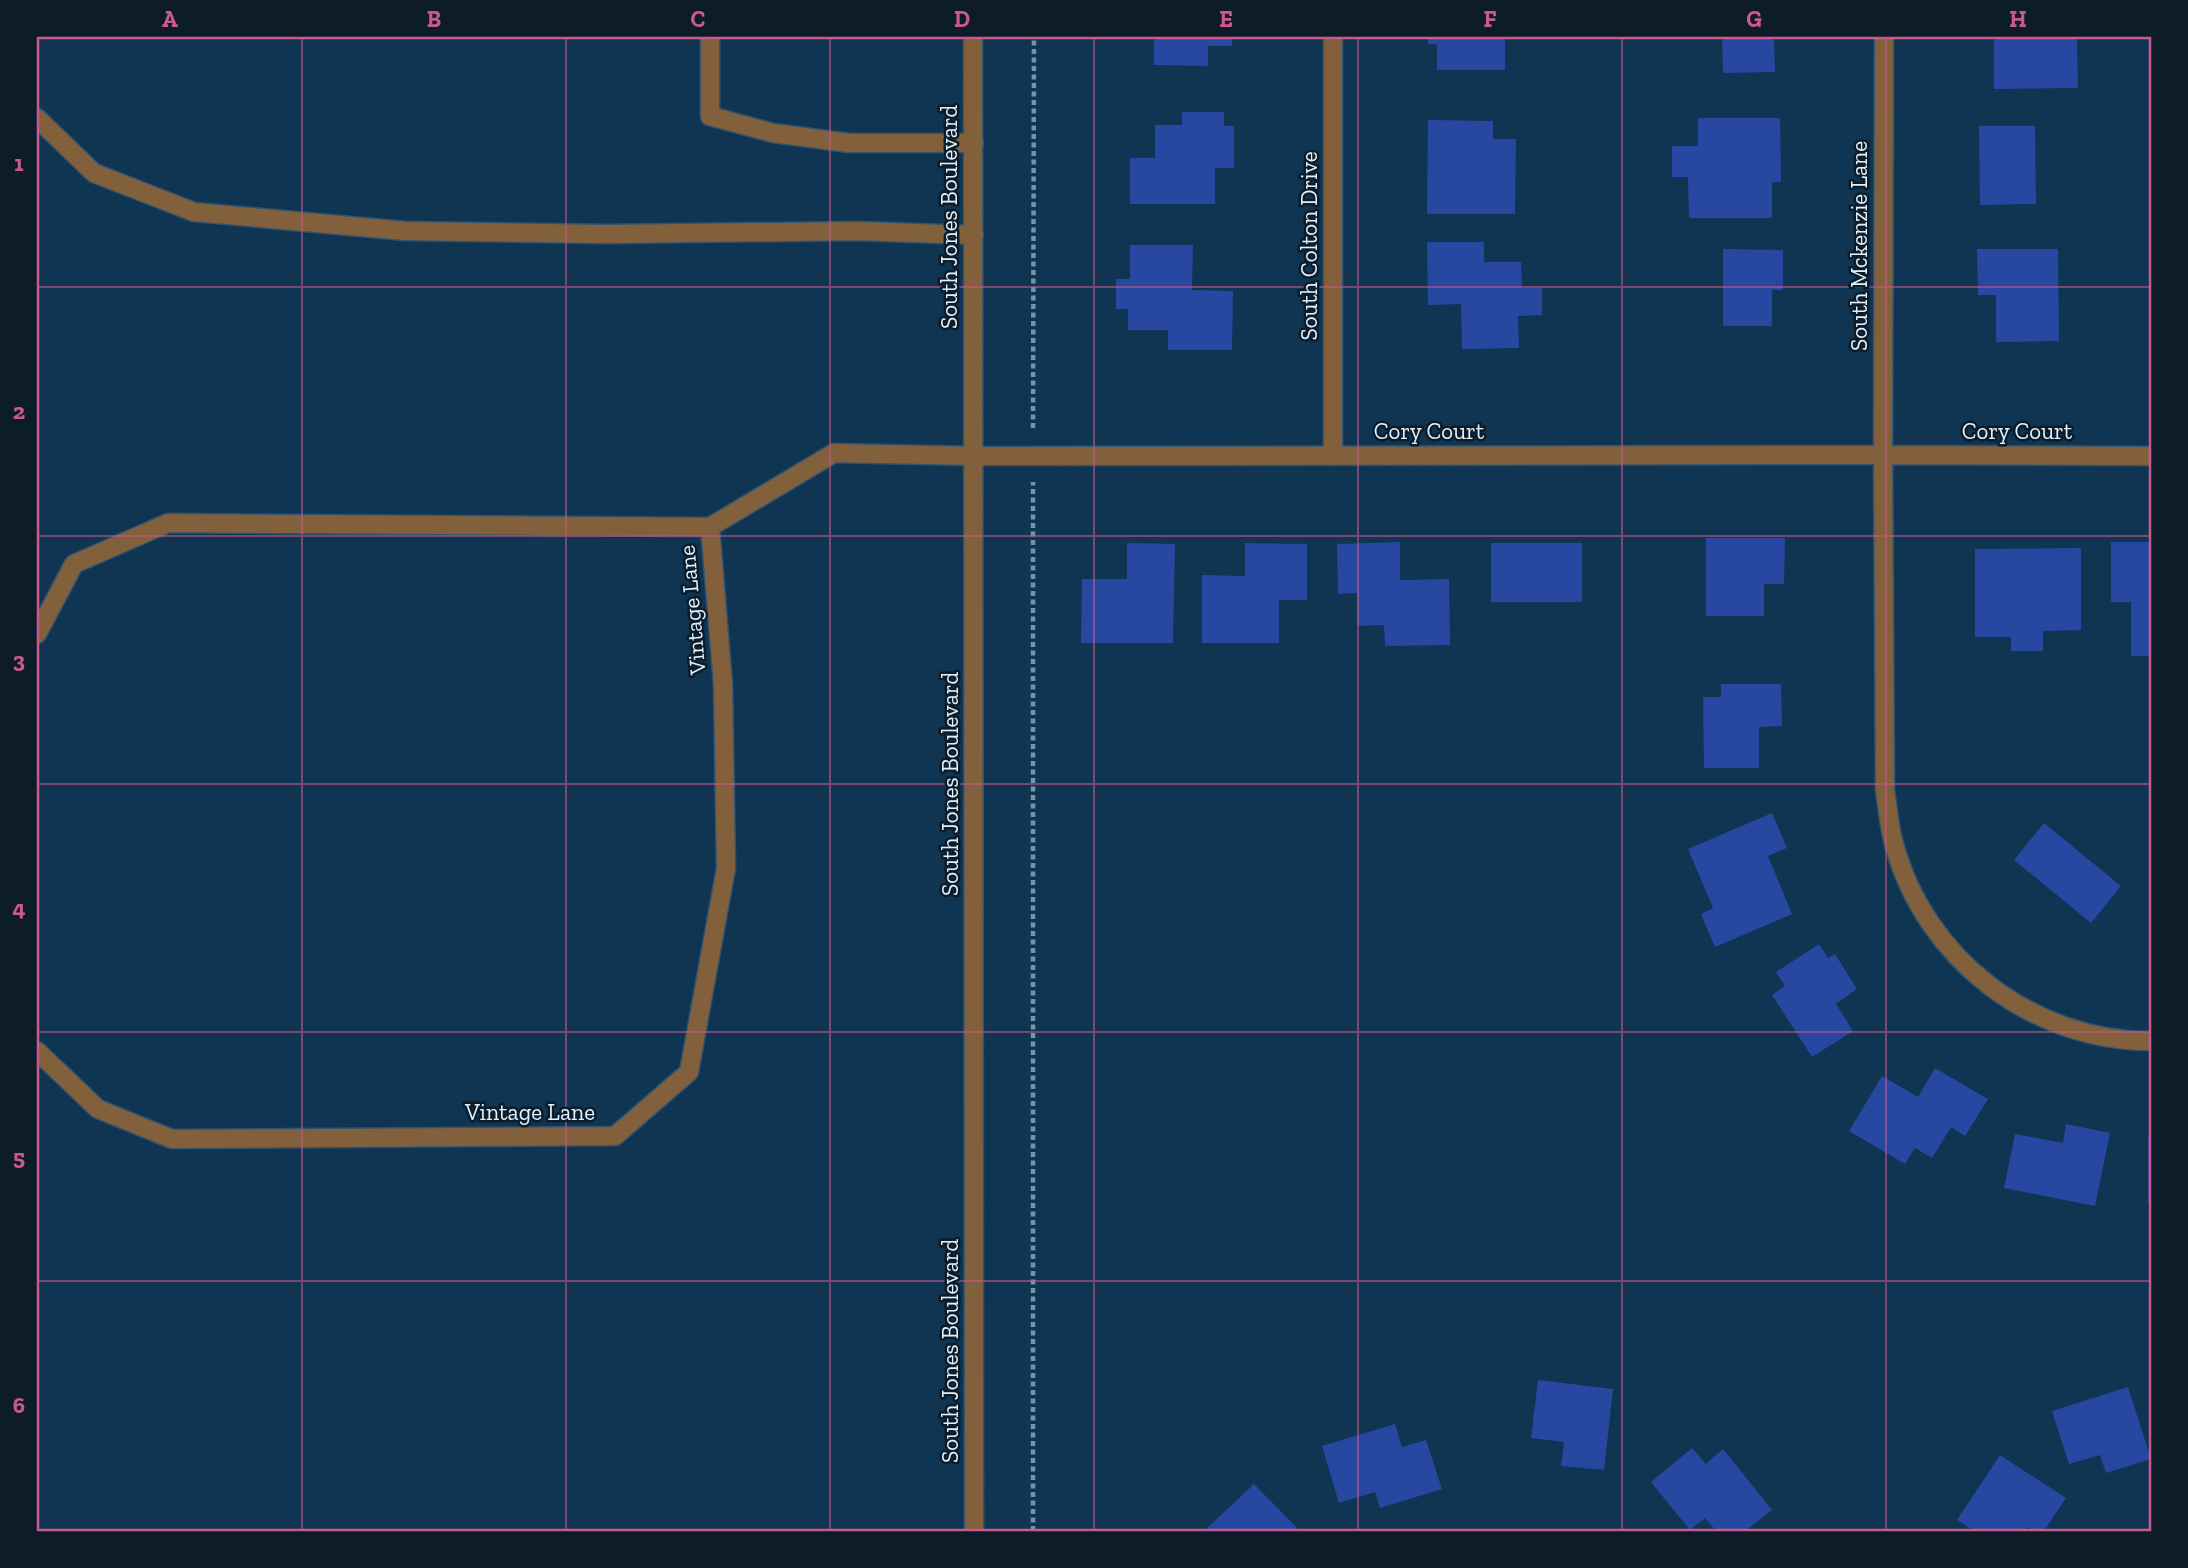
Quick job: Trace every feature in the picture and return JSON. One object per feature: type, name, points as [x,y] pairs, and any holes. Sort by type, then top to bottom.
[{"type":"street","points":[[710,37],[710,116],[773,133],[849,143],[974,143]]},
{"type":"street","name":"South Jones Boulevard","points":[[973,37],[974,1531]]},
{"type":"street","name":"South Colton Drive","points":[[1333,37],[1333,456]]},
{"type":"street","name":"South Mckenzie Lane","points":[[1883,455],[1884,37]]},
{"type":"street","points":[[37,118],[94,173],[194,212],[406,231],[606,234],[858,231],[974,235]]},
{"type":"street","name":"Vintage Lane","points":[[37,634],[74,564],[169,523],[710,527],[834,453],[975,456]]},
{"type":"street","points":[[1883,455],[1885,791],[1893,844],[1912,893],[1936,932],[1966,967],[2001,996],[2041,1018],[2084,1033],[2129,1041],[2151,1041]]},
{"type":"street","name":"Cory Court","points":[[975,456],[2151,456]]},
{"type":"street","name":"Vintage Lane","points":[[37,1051],[98,1109],[172,1139],[615,1136],[689,1072],[726,868],[723,684],[710,527]]},
{"type":"path","points":[[1033,1531],[1034,37]]},
{"type":"building","points":[[1154,37],[1232,37],[1232,46],[1208,46],[1208,66],[1154,65]]},
{"type":"building","points":[[1428,37],[1505,39],[1505,70],[1437,70],[1437,44],[1428,44]]},
{"type":"building","points":[[1722,37],[1774,37],[1775,72],[1723,73]]},
{"type":"building","points":[[1994,37],[2077,37],[2078,88],[1994,89]]},
{"type":"building","points":[[1182,112],[1224,112],[1224,126],[1234,126],[1234,168],[1215,168],[1215,204],[1130,204],[1130,158],[1155,158],[1155,125],[1182,125]]},
{"type":"building","points":[[1698,118],[1780,118],[1781,182],[1772,182],[1772,218],[1689,218],[1688,177],[1672,177],[1672,146],[1698,146]]},
{"type":"building","points":[[1428,120],[1493,121],[1493,139],[1516,139],[1515,214],[1427,214]]},
{"type":"building","points":[[1979,126],[2035,126],[2036,204],[1980,205]]},
{"type":"building","points":[[1427,242],[1484,242],[1484,262],[1521,262],[1522,288],[1542,288],[1542,315],[1518,316],[1519,348],[1462,349],[1461,304],[1428,305]]},
{"type":"building","points":[[1130,245],[1193,245],[1192,290],[1233,291],[1232,350],[1168,350],[1168,330],[1128,330],[1128,309],[1116,309],[1116,279],[1130,279]]},
{"type":"building","points":[[1723,249],[1783,250],[1783,290],[1772,290],[1772,326],[1723,326]]},
{"type":"building","points":[[1977,249],[2058,249],[2059,341],[1996,342],[1996,295],[1978,295]]},
{"type":"building","points":[[1706,538],[1785,538],[1784,584],[1764,584],[1764,616],[1706,616]]},
{"type":"building","points":[[1400,542],[1400,580],[1449,579],[1450,645],[1385,646],[1384,625],[1357,626],[1357,593],[1338,594],[1337,544]]},
{"type":"building","points":[[2111,542],[2151,542],[2151,656],[2131,656],[2131,602],[2111,602]]},
{"type":"building","points":[[1127,543],[1175,544],[1173,643],[1081,643],[1082,579],[1127,579]]},
{"type":"building","points":[[1245,543],[1307,544],[1307,600],[1279,600],[1279,643],[1202,643],[1202,575],[1245,576]]},
{"type":"building","points":[[1491,543],[1582,543],[1582,602],[1491,602]]},
{"type":"building","points":[[2081,548],[2081,630],[2043,631],[2043,651],[2011,651],[2011,637],[1975,637],[1975,549]]},
{"type":"building","points":[[1721,684],[1781,684],[1782,726],[1759,727],[1759,768],[1704,768],[1703,697],[1721,697]]},
{"type":"building","points":[[1772,813],[1787,848],[1768,856],[1792,914],[1715,947],[1701,914],[1713,908],[1688,849]]},
{"type":"building","points":[[2044,823],[2121,886],[2091,923],[2014,860]]},
{"type":"building","points":[[1819,944],[1828,958],[1835,954],[1857,989],[1836,1004],[1853,1031],[1812,1057],[1772,995],[1785,986],[1776,972]]},
{"type":"building","points":[[1935,1068],[1988,1099],[1965,1136],[1951,1127],[1932,1158],[1915,1148],[1905,1164],[1849,1131],[1882,1076],[1918,1097]]},
{"type":"building","points":[[2066,1124],[2110,1133],[2095,1206],[2004,1188],[2015,1134],[2063,1143]]},
{"type":"building","points":[[2148,1135],[2151,1135],[2151,1203],[2148,1203]]},
{"type":"building","points":[[1538,1380],[1613,1389],[1604,1470],[1561,1466],[1564,1442],[1531,1438]]},
{"type":"building","points":[[2128,1387],[2151,1459],[2106,1473],[2100,1455],[2069,1464],[2052,1411]]},
{"type":"building","points":[[1395,1424],[1402,1447],[1426,1440],[1442,1489],[1380,1508],[1375,1492],[1339,1503],[1322,1446]]},
{"type":"building","points":[[1692,1448],[1706,1464],[1723,1449],[1772,1510],[1745,1531],[1716,1531],[1705,1518],[1690,1530],[1651,1482]]},
{"type":"building","points":[[2000,1455],[2066,1498],[2044,1531],[2028,1527],[2025,1531],[1974,1531],[1957,1520]]},
{"type":"building","points":[[1254,1484],[1300,1531],[1204,1531]]}]
